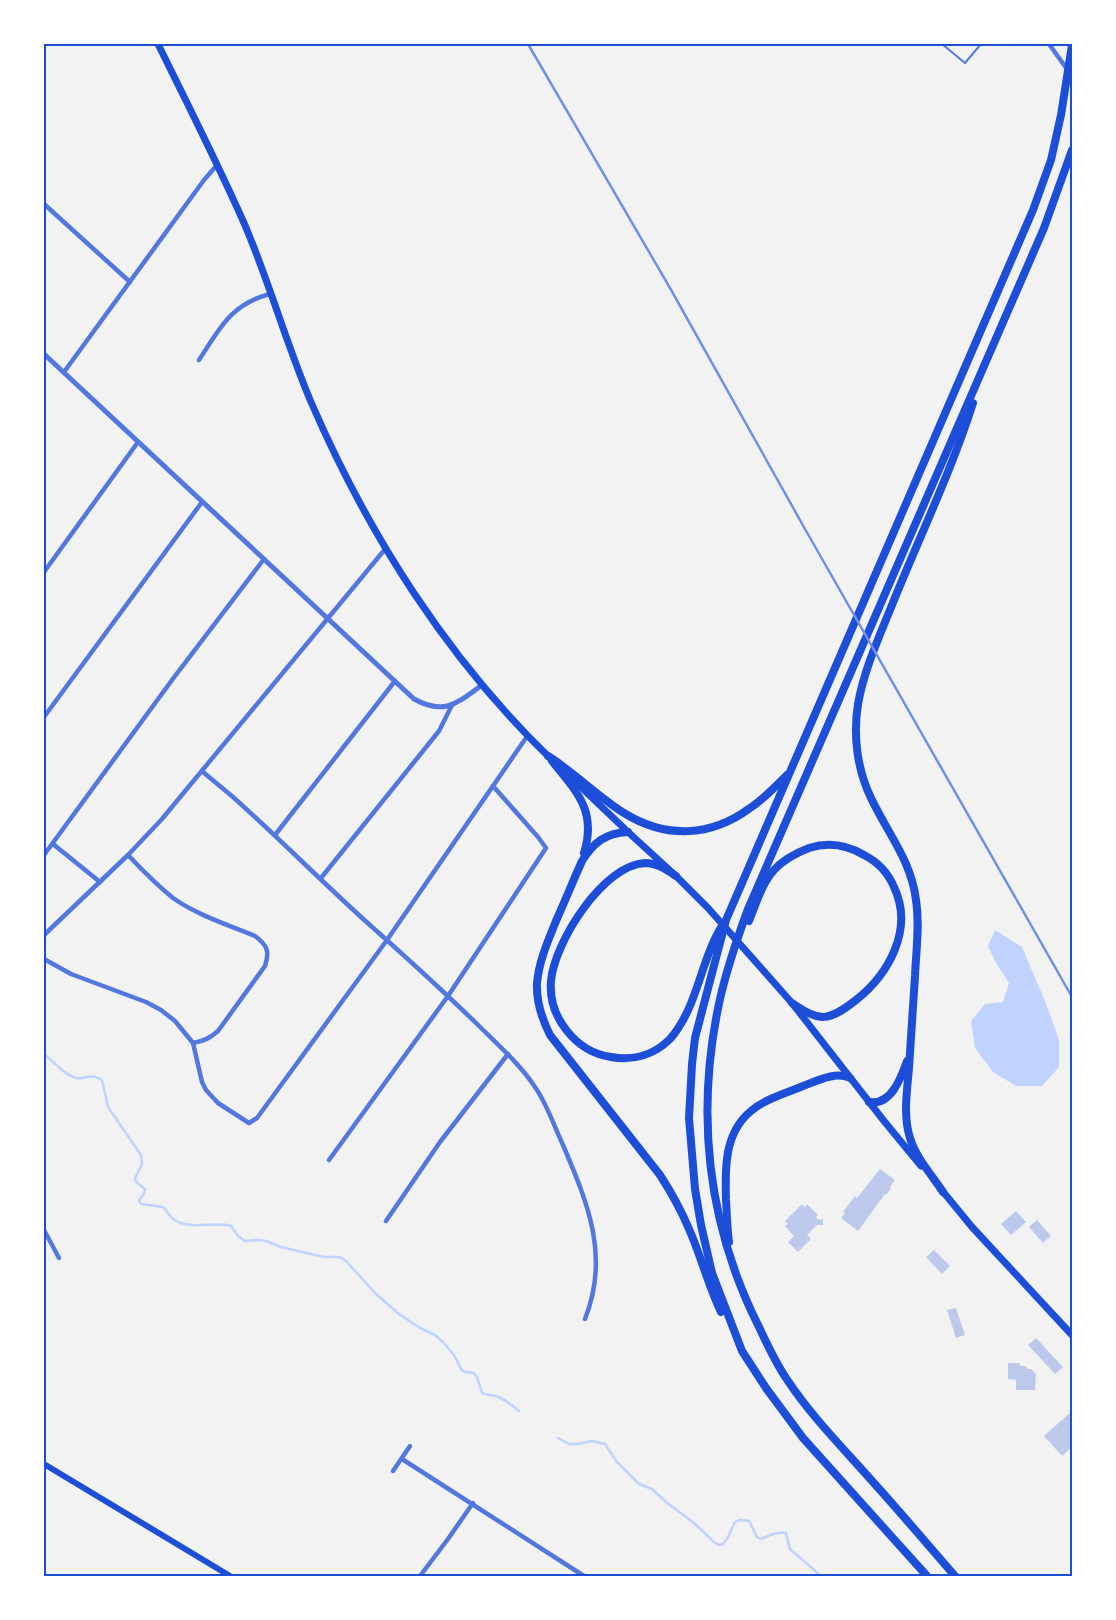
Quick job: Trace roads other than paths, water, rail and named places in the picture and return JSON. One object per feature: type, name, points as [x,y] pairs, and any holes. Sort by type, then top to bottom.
[{"type":"highway","points":[[676,876],[659,866],[650,864],[638,865],[628,869],[612,878],[600,889],[588,902],[573,924],[558,956],[552,975],[551,989],[556,1012],[567,1031],[576,1042],[592,1052],[617,1058],[642,1056],[661,1046],[674,1034],[689,1006],[712,944],[726,920],[1033,210],[1051,160],[1061,115],[1072,45]]},
{"type":"highway","points":[[955,1576],[820,1423],[788,1381],[750,1311],[722,1232],[716,1202],[707,1129],[708,1076],[715,1023],[726,975],[752,900],[1048,220],[1072,150]]},
{"type":"highway","points":[[943,1192],[916,1152],[909,1133],[906,1112],[917,939],[917,903],[913,880],[904,857],[870,796],[861,772],[856,746],[856,722],[868,666],[878,637],[949,470],[986,363]]},
{"type":"highway","points":[[548,756],[629,816],[647,825],[677,832],[712,828],[736,817],[763,798],[790,772]]},
{"type":"highway","points":[[548,756],[572,786],[585,808],[589,825],[582,861]]},
{"type":"highway","points":[[628,832],[613,834],[600,839],[590,848],[582,861],[544,950],[537,984],[538,1002],[542,1019],[550,1035],[660,1175],[674,1197],[690,1229],[714,1296],[742,1351],[766,1388],[803,1438],[927,1576]]},
{"type":"highway","points":[[737,939],[746,928],[770,875],[780,864],[801,851],[821,846],[843,847],[866,856],[883,870],[896,891],[902,915],[899,938],[882,972],[856,1000],[828,1016],[812,1015],[792,1003]]},
{"type":"highway","points":[[726,920],[695,1038],[689,1118],[695,1189],[708,1254],[717,1287],[742,1351]]},
{"type":"highway","points":[[868,1102],[877,1103],[894,1090],[910,1050]]},
{"type":"highway","points":[[734,1269],[728,1230],[726,1166],[729,1147],[735,1130],[749,1112],[774,1098],[832,1076],[841,1075],[850,1078]]},
{"type":"main road","points":[[158,44],[244,225],[310,399],[331,448],[386,548],[429,616],[455,652],[482,684],[548,756],[708,908],[792,1003],[868,1102],[972,1227],[1072,1335]]},
{"type":"main road","points":[[44,1464],[226,1575]]},
{"type":"street","points":[[1049,44],[1072,76]]},
{"type":"street","points":[[64,372],[204,180],[217,165]]},
{"type":"street","points":[[44,204],[130,282]]},
{"type":"street","points":[[199,360],[236,310],[243,304],[270,294]]},
{"type":"street","points":[[44,354],[414,699],[432,707],[452,705],[482,684]]},
{"type":"street","points":[[44,572],[138,442]]},
{"type":"street","points":[[44,718],[202,502]]},
{"type":"street","points":[[44,935],[128,855],[162,819],[203,772],[386,548]]},
{"type":"street","points":[[44,856],[172,680],[264,559]]},
{"type":"street","points":[[275,835],[395,681]]},
{"type":"street","points":[[321,878],[438,731],[452,705]]},
{"type":"street","points":[[44,959],[70,974],[103,988],[146,1002],[176,1021],[193,1043],[202,1082],[206,1090],[218,1103],[249,1123],[257,1118],[387,940],[528,735]]},
{"type":"street","points":[[203,772],[275,835],[448,996],[508,1054],[536,1088],[575,1174],[592,1220],[596,1245],[596,1275],[591,1304],[586,1319]]},
{"type":"street","points":[[329,1160],[448,996],[546,848],[493,786]]},
{"type":"street","points":[[53,844],[100,882]]},
{"type":"street","points":[[128,855],[161,888],[175,899],[190,908],[255,936],[267,949],[268,958],[265,966],[218,1031],[204,1041],[193,1043]]},
{"type":"street","points":[[386,1221],[440,1142],[508,1054]]},
{"type":"street","points":[[44,1230],[59,1258]]},
{"type":"street","points":[[393,1471],[410,1446]]},
{"type":"street","points":[[402,1459],[584,1576]]},
{"type":"street","points":[[420,1576],[472,1503]]},
{"type":"lane","points":[[942,44],[965,63],[981,44]]},
{"type":"water","points":[[995,930],[1022,947],[1059,1040],[1059,1067],[1042,1086],[1016,1086],[993,1072],[975,1048],[971,1021],[985,1004],[1003,1002],[1009,983],[988,946]]},
{"type":"waterway","points":[[44,1054],[63,1071],[76,1078],[91,1076],[102,1080],[108,1107],[141,1155],[142,1164],[135,1178],[136,1182],[145,1189],[144,1194],[139,1200],[141,1204],[163,1207],[173,1219],[180,1223],[231,1226],[238,1236],[245,1241],[266,1241],[281,1247],[324,1257],[340,1257],[346,1261],[376,1294],[399,1314],[420,1328],[435,1335],[444,1343],[454,1355],[461,1369],[465,1372],[474,1373],[482,1393],[501,1398],[519,1411]]},
{"type":"waterway","points":[[558,1438],[569,1444],[592,1441],[605,1444],[617,1462],[639,1484],[652,1489],[719,1545],[723,1544],[735,1522],[739,1520],[749,1521],[757,1537],[761,1539],[776,1533],[786,1533],[790,1549],[821,1576]]},
{"type":"railway","points":[[528,44],[670,288],[1072,997]]}]
